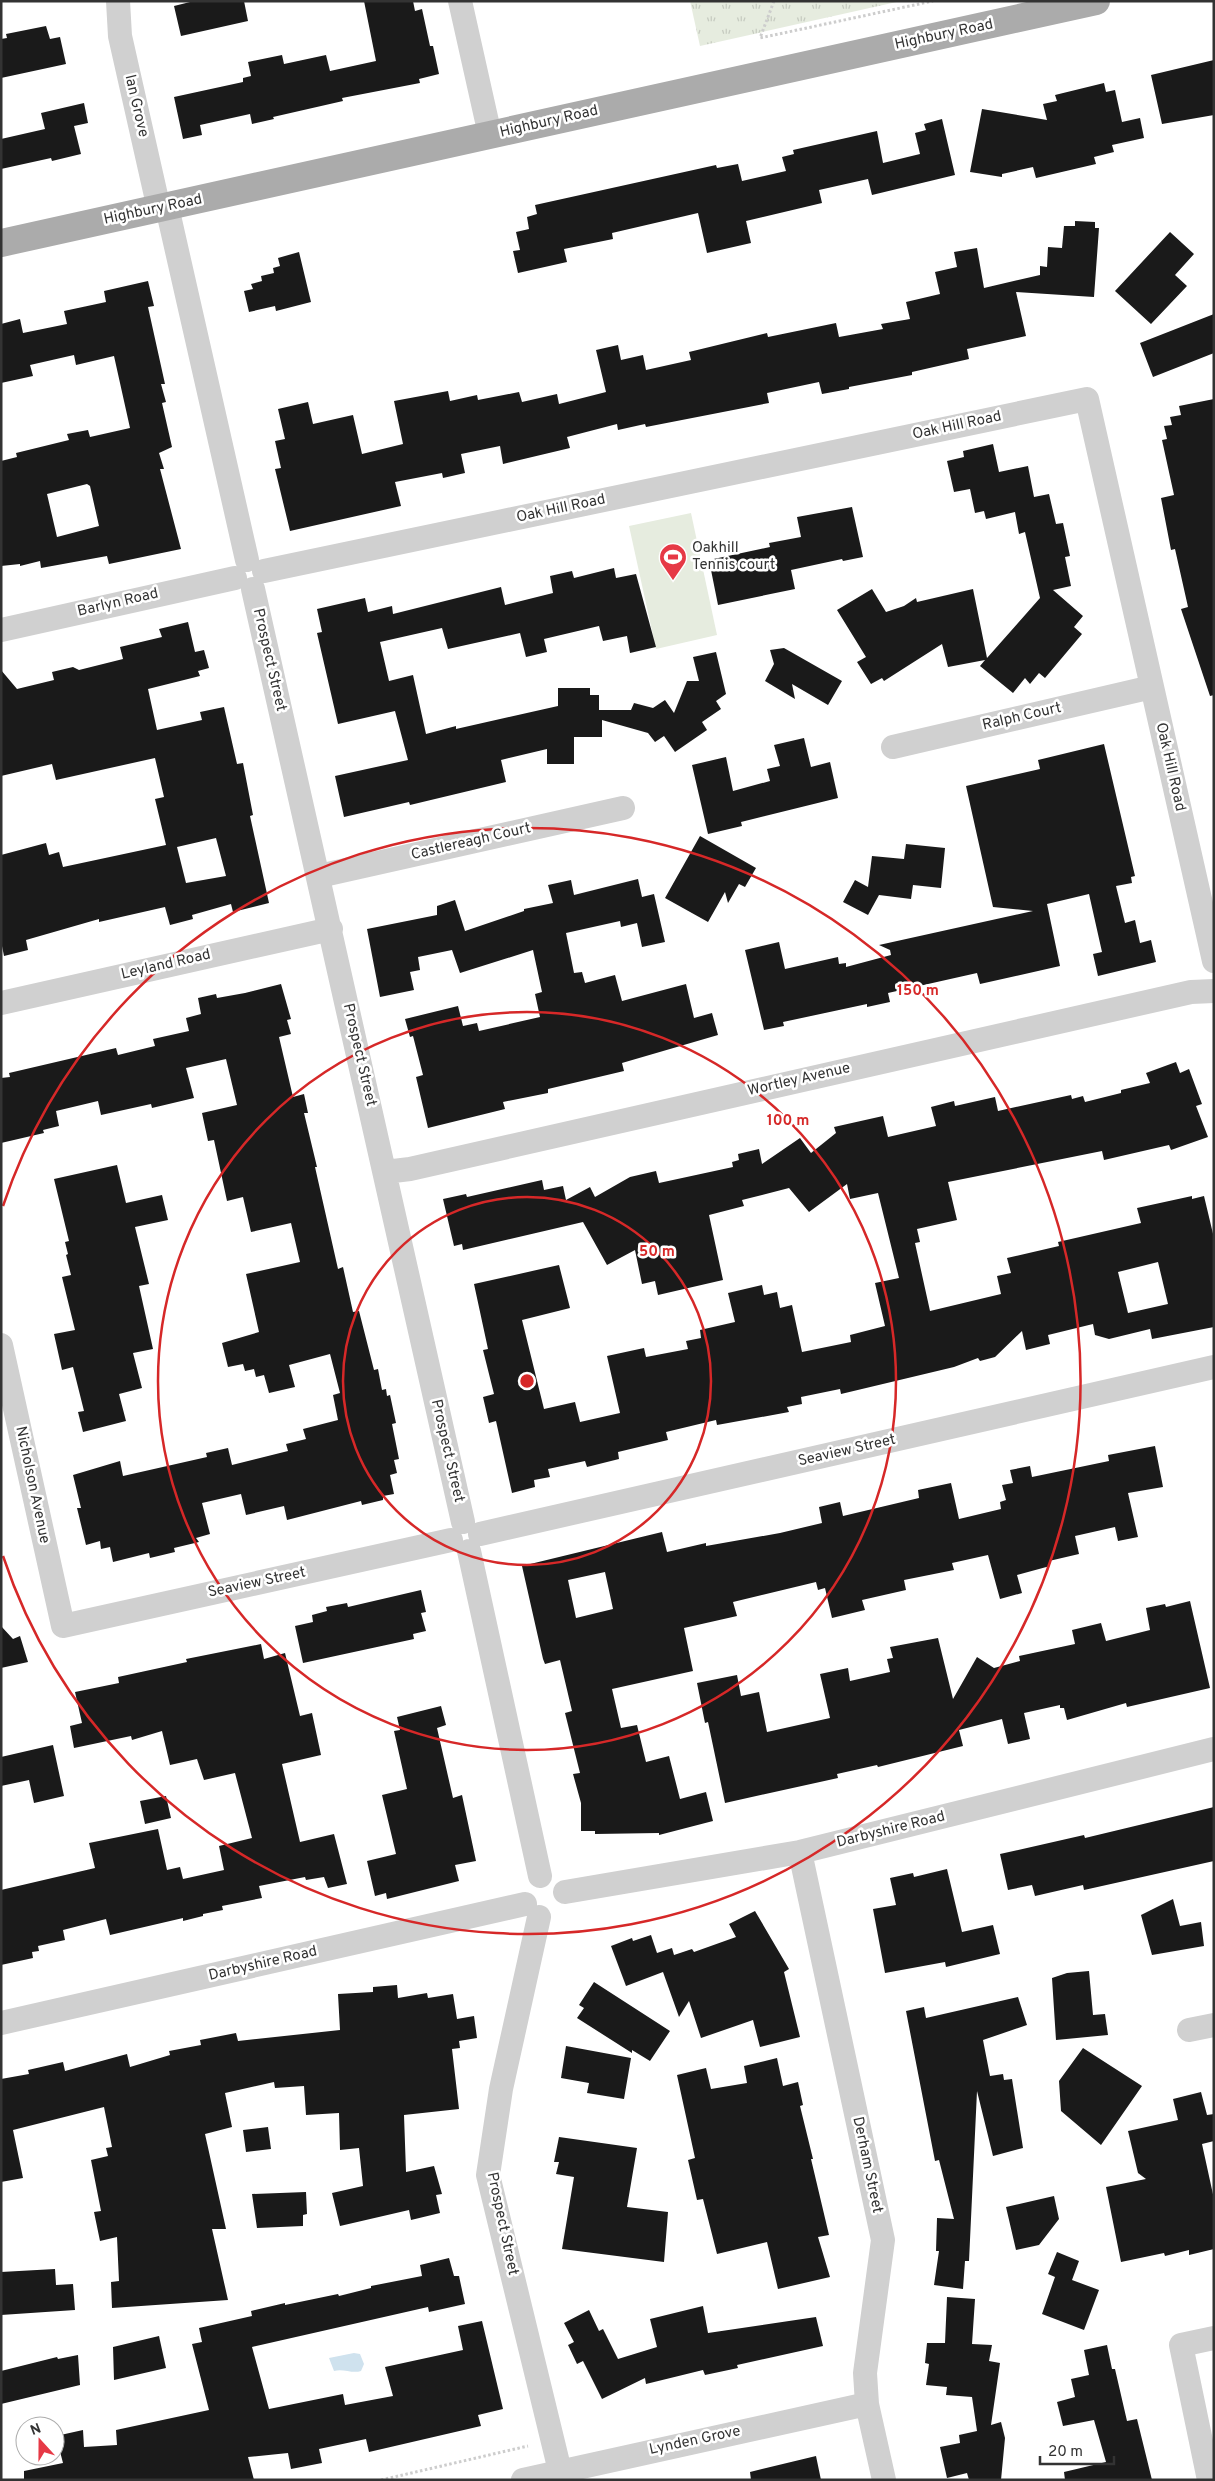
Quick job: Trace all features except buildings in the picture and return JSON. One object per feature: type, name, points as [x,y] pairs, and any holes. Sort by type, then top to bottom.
[{"type":"main road","name":"Highbury Road","points":[[1,243],[1096,1]]},
{"type":"street","name":"Ian Grove","points":[[118,1],[120,36],[163,208]]},
{"type":"street","points":[[460,1],[490,135]]},
{"type":"street","name":"Prospect Street","points":[[163,208],[250,574],[331,929],[540,1876]]},
{"type":"street","name":"Oak Hill Road","points":[[250,574],[1087,398],[1214,961]]},
{"type":"street","name":"Barlyn Road","points":[[1,630],[250,574]]},
{"type":"street","name":"Ralph Court","points":[[893,747],[1152,686]]},
{"type":"street","name":"Castlereagh Court","points":[[319,876],[623,808]]},
{"type":"street","name":"Leyland Road","points":[[1,1002],[331,929]]},
{"type":"street","name":"Wortley Avenue","points":[[385,1172],[410,1169],[1191,992],[1214,991]]},
{"type":"street","name":"Nicholson Avenue","points":[[1,1345],[63,1626]]},
{"type":"street","name":"Seaview Street","points":[[63,1626],[466,1537],[1214,1367]]},
{"type":"street","name":"Darbyshire Road","points":[[565,1892],[800,1852],[1214,1749]]},
{"type":"street","name":"Derham Street","points":[[800,1852],[883,2240],[865,2373],[867,2404],[884,2480]]},
{"type":"street","points":[[540,1876],[553,1877],[559,1881],[565,1892],[561,1910],[551,1916],[532,1910],[525,1888],[534,1878],[540,1876]]},
{"type":"street","name":"Prospect Street","points":[[532,1910],[488,2175],[560,2471]]},
{"type":"street","name":"Darbyshire Road","points":[[1,2023],[532,1910]]},
{"type":"street","points":[[1189,2030],[1214,2025]]},
{"type":"street","points":[[1209,2480],[1181,2345],[1214,2338]]},
{"type":"street","name":"Lynden Grove","points":[[523,2480],[867,2404]]},
{"type":"path","points":[[774,1],[760,38],[933,1]]},
{"type":"path","points":[[381,2480],[528,2446]]},
{"type":"green space","points":[[690,1],[901,1],[700,46]]},
{"type":"green space","name":"Oakhill Tennis court","points":[[691,513],[717,635],[656,649],[629,526]]},
{"type":"water","points":[[354,2353],[360,2354],[364,2364],[361,2371],[334,2371],[329,2358]]},
{"type":"place","name":"Oakhill Tennis court","points":[[673,581]]}]
